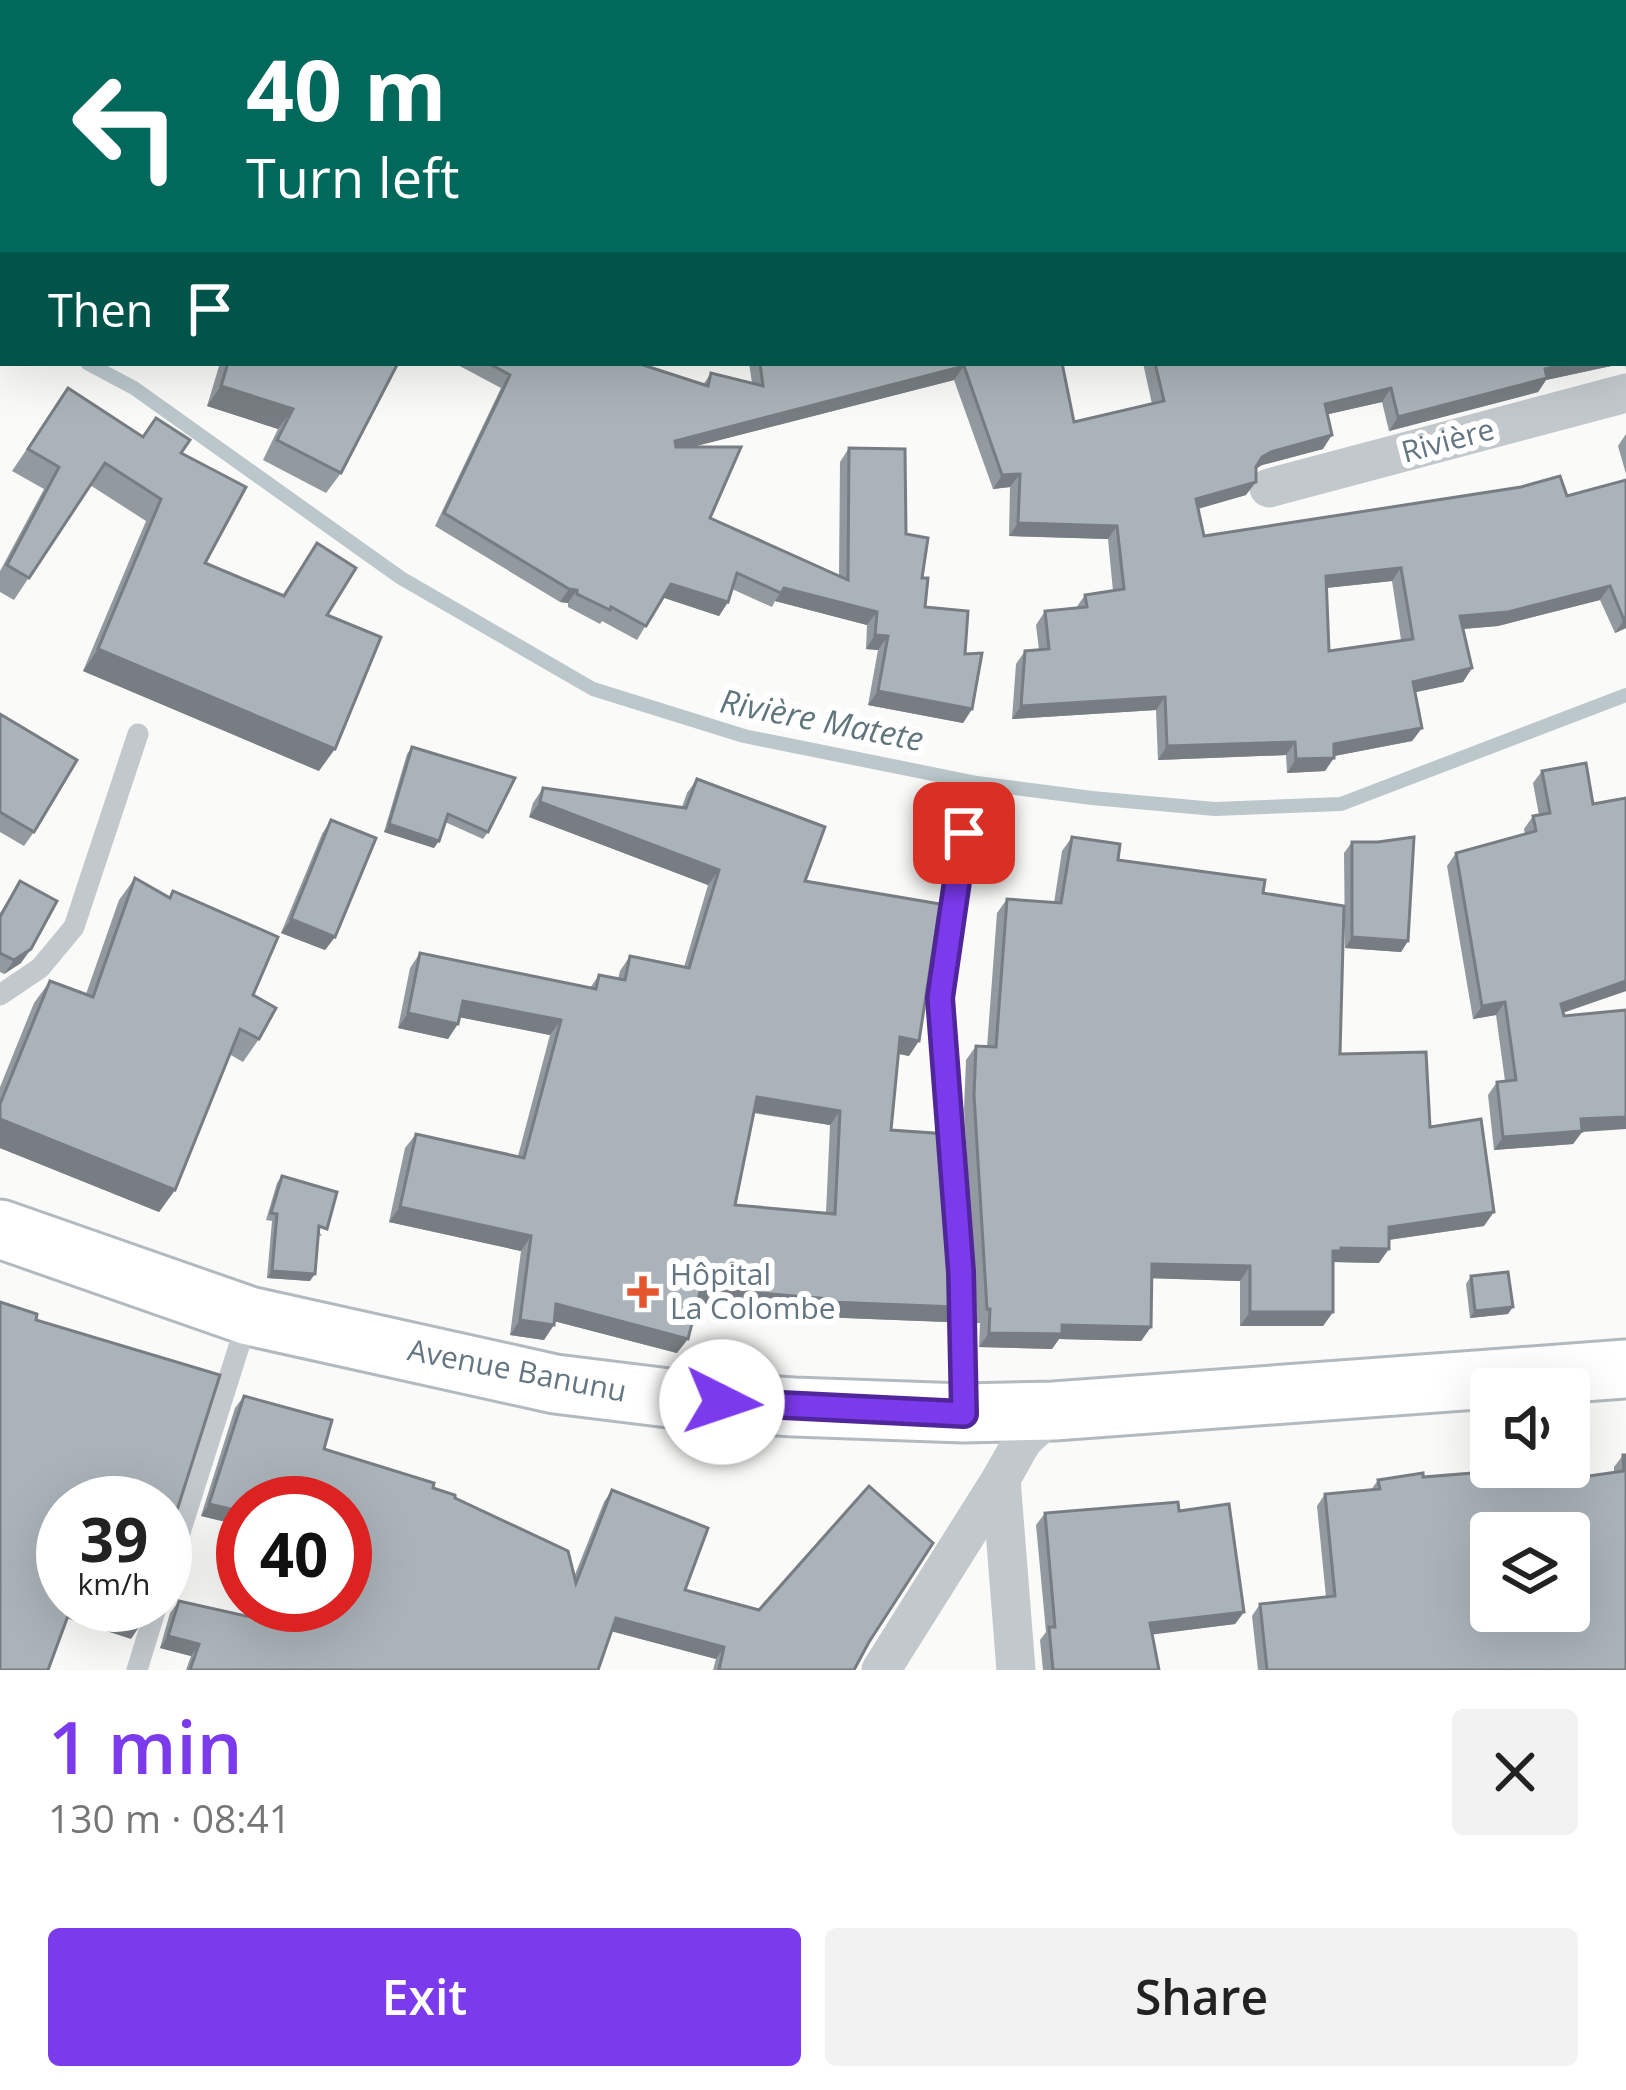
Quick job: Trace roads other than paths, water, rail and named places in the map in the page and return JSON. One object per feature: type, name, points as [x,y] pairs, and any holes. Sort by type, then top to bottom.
[{"type":"street","name":"Rivière","points":[[1269,488],[1626,393]]},
{"type":"street","name":"Avenue Banunu","points":[[0,1228],[249,1316],[554,1384],[686,1400],[964,1414],[1626,1369]]},
{"type":"street","points":[[881,1670],[1023,1440],[1054,1411]]},
{"type":"street","points":[[1001,1479],[1016,1670]]},
{"type":"lane","points":[[0,995],[40,968],[74,927],[138,734]]},
{"type":"lane","points":[[964,833],[940,998],[961,1272],[964,1414]]},
{"type":"lane","points":[[192,1495],[249,1316]]},
{"type":"lane","points":[[136,1670],[148,1632]]},
{"type":"waterway","name":"Rivière Matete","points":[[93,366],[134,388],[401,578],[593,689],[744,736],[977,783],[1092,798],[1215,809],[1341,804],[1626,695]]},
{"type":"place","name":"Hôpital La Colombe","points":[[643,1292]]}]
